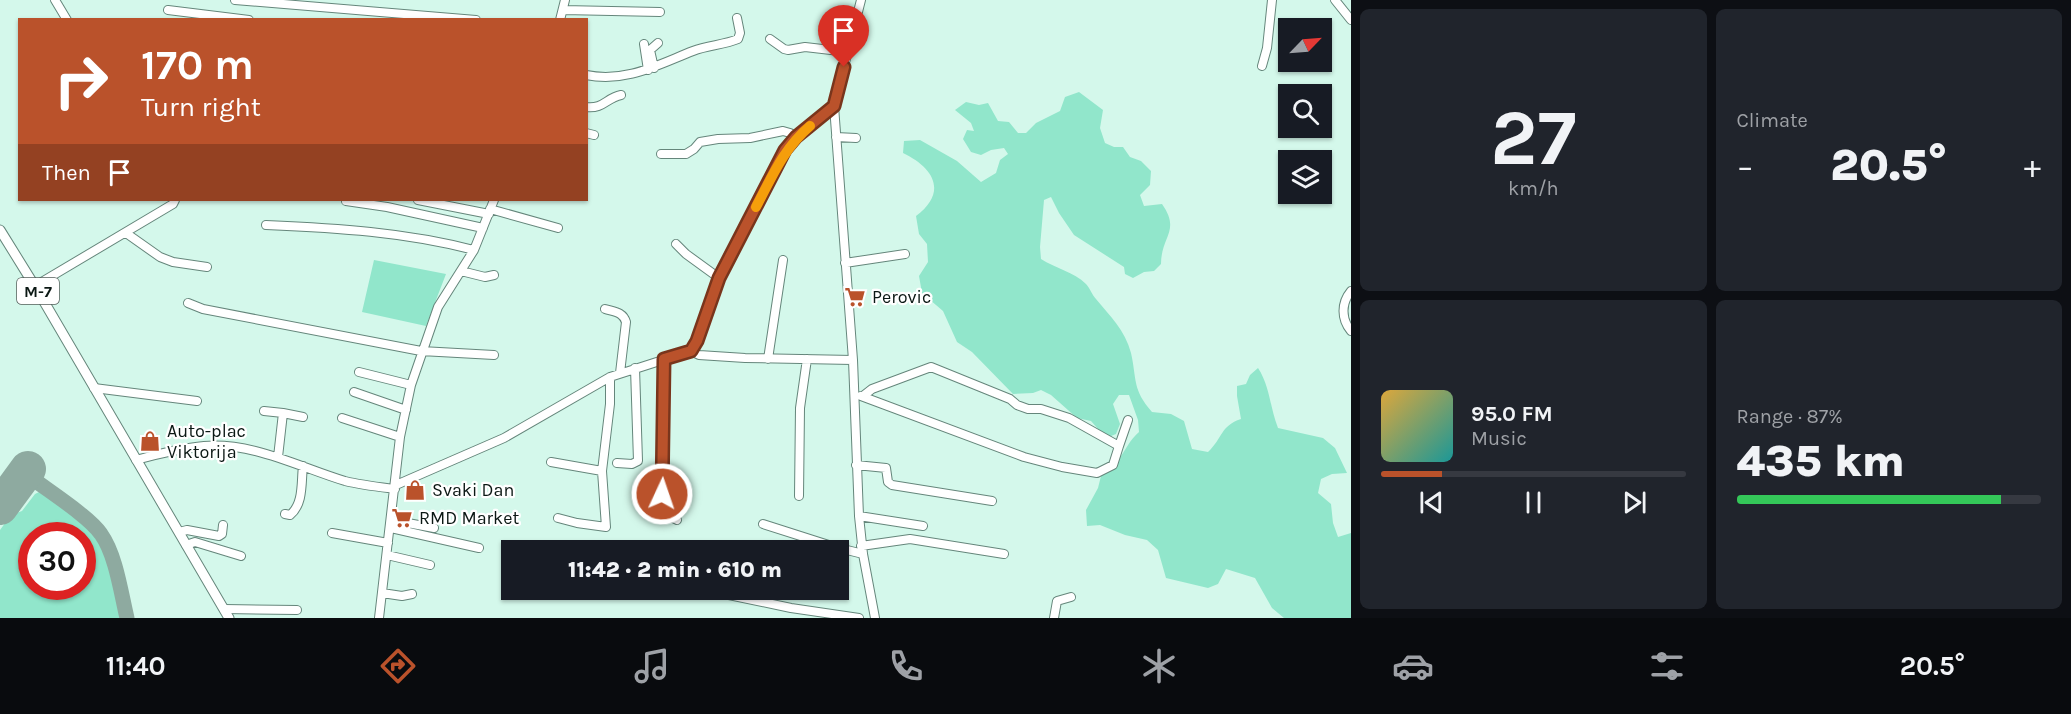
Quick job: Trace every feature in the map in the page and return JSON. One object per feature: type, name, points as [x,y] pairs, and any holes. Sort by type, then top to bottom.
[{"type":"main road","name":"M-7","points":[[2,231],[226,614]]},
{"type":"street","points":[[55,0],[66,18]]},
{"type":"street","points":[[235,0],[452,18]]},
{"type":"street","points":[[561,18],[565,0]]},
{"type":"street","points":[[861,0],[834,106],[852,360],[859,516],[862,550],[875,618]]},
{"type":"street","points":[[1262,66],[1267,48],[1272,0]]},
{"type":"street","points":[[1335,0],[1351,20]]},
{"type":"street","points":[[168,10],[233,18]]},
{"type":"street","points":[[563,10],[660,12]]},
{"type":"street","points":[[588,75],[613,78],[638,74],[694,50],[738,39],[740,33],[737,18]]},
{"type":"street","points":[[770,39],[788,50],[805,47],[848,52]]},
{"type":"street","points":[[651,69],[650,50],[658,43]]},
{"type":"street","points":[[644,44],[651,69]]},
{"type":"street","points":[[588,107],[600,107],[621,95]]},
{"type":"street","points":[[136,460],[166,452],[205,446],[259,451],[347,481],[395,487],[504,438],[610,377],[691,351],[697,341],[719,278],[785,150],[796,137],[834,106]]},
{"type":"street","points":[[661,154],[686,154],[700,142],[717,139],[750,138],[783,131],[796,137]]},
{"type":"street","points":[[836,138],[856,138]]},
{"type":"street","points":[[35,286],[126,233],[174,201]]},
{"type":"street","points":[[346,201],[388,203],[483,228]]},
{"type":"street","points":[[424,201],[490,212],[558,228]]},
{"type":"street","points":[[379,618],[400,437],[411,385],[438,307],[474,250],[494,201]]},
{"type":"street","points":[[266,225],[393,233],[440,241],[474,250]]},
{"type":"street","points":[[126,233],[160,257],[174,262],[207,267]]},
{"type":"street","points":[[676,244],[719,278]]},
{"type":"street","points":[[845,264],[905,254]]},
{"type":"street","points":[[768,359],[783,260]]},
{"type":"street","points":[[461,271],[484,277],[494,275]]},
{"type":"street","points":[[1351,291],[1343,309],[1345,324],[1351,331]]},
{"type":"street","points":[[188,303],[203,309],[421,351],[494,355]]},
{"type":"street","points":[[605,309],[619,313],[627,322],[620,373]]},
{"type":"street","points":[[691,351],[699,355],[768,359],[852,360]]},
{"type":"street","points":[[664,359],[663,503],[667,514],[677,520]]},
{"type":"street","points":[[799,496],[800,408],[807,359]]},
{"type":"street","points":[[863,396],[872,389],[931,367],[1010,399],[1022,407],[1041,409],[1069,418],[1119,446]]},
{"type":"street","points":[[617,463],[632,464],[638,461],[636,368]]},
{"type":"street","points":[[359,372],[411,385]]},
{"type":"street","points":[[558,518],[577,524],[606,527],[602,471],[610,404],[610,377]]},
{"type":"street","points":[[94,388],[197,401]]},
{"type":"street","points":[[354,392],[406,410]]},
{"type":"street","points":[[854,393],[1024,457],[1062,467],[1102,472],[1113,465],[1128,420]]},
{"type":"street","points":[[264,411],[303,417]]},
{"type":"street","points":[[278,457],[283,413]]},
{"type":"street","points":[[342,418],[400,437]]},
{"type":"street","points":[[551,462],[602,471]]},
{"type":"street","points":[[856,465],[886,468],[888,482],[892,486],[992,501]]},
{"type":"street","points":[[285,514],[290,514],[298,506],[303,466]]},
{"type":"street","points":[[859,516],[923,526]]},
{"type":"street","points":[[391,524],[434,528]]},
{"type":"street","points":[[391,524],[479,548]]},
{"type":"street","points":[[763,524],[835,547],[862,550],[910,539],[1004,554]]},
{"type":"street","points":[[179,532],[188,530],[221,535],[223,525]]},
{"type":"street","points":[[332,533],[388,543]]},
{"type":"street","points":[[186,545],[195,542],[241,556]]},
{"type":"street","points":[[387,555],[430,565]]},
{"type":"street","points":[[382,593],[402,596],[412,594]]},
{"type":"street","points":[[1054,618],[1055,603],[1058,599],[1071,597]]},
{"type":"street","points":[[753,600],[859,618]]},
{"type":"street","points":[[226,614],[297,610]]},
{"type":"green space","points":[[1079,92],[1103,110],[1100,128],[1105,143],[1114,147],[1123,147],[1130,157],[1141,161],[1151,171],[1150,185],[1140,195],[1144,206],[1162,204],[1170,221],[1170,227],[1161,264],[1154,271],[1144,272],[1133,278],[1125,274],[1124,267],[1074,235],[1051,197],[1044,200],[1041,259],[1076,276],[1087,286],[1125,337],[1141,397],[1152,412],[1171,414],[1184,421],[1192,449],[1208,452],[1229,425],[1241,419],[1237,386],[1246,384],[1250,375],[1258,368],[1265,382],[1278,428],[1323,438],[1335,448],[1347,473],[1332,474],[1321,479],[1318,493],[1331,504],[1333,523],[1338,537],[1351,533],[1351,618],[1284,618],[1272,608],[1255,578],[1226,569],[1218,584],[1208,588],[1166,578],[1158,550],[1147,540],[1125,535],[1100,525],[1087,526],[1086,510],[1098,488],[1102,472],[1117,461],[1139,432],[1138,420],[1129,395],[1119,395],[1113,404],[1120,424],[1116,434],[1106,438],[1091,421],[1077,418],[1051,395],[1041,390],[1033,393],[1013,394],[972,352],[957,342],[943,311],[922,293],[919,276],[928,262],[927,244],[919,234],[916,216],[932,198],[934,189],[933,181],[923,166],[903,153],[904,141],[920,140],[957,161],[981,182],[996,173],[1000,160],[1008,154],[1004,148],[991,150],[981,155],[971,152],[963,139],[967,130],[974,131],[971,123],[955,110],[966,102],[979,105],[988,103],[998,121],[1009,122],[1018,133],[1026,133],[1036,123],[1060,111],[1065,97]]},
{"type":"green space","points":[[374,260],[446,274],[426,326],[362,312]]},
{"type":"green space","points":[[41,491],[81,522],[18,522],[18,600],[96,600],[96,537],[105,555],[122,618],[0,618],[0,530],[11,515],[22,511],[35,494]]},
{"type":"taxiway","points":[[25,473],[77,511],[101,534],[111,552],[127,618]]},
{"type":"runway","points":[[0,507],[28,469]]},
{"type":"slow traffic","points":[[756,207],[785,150],[810,126]]},
{"type":"place","name":"Perovic","points":[[855,297]]},
{"type":"place","name":"Auto-plac Viktorija","points":[[150,441]]},
{"type":"place","name":"Svaki Dan","points":[[415,490]]},
{"type":"place","name":"RMD Market","points":[[402,518]]},
{"type":"route","points":[[662,494],[664,359],[691,351],[697,341],[719,278],[785,150],[796,137],[834,106],[844,67]]}]
